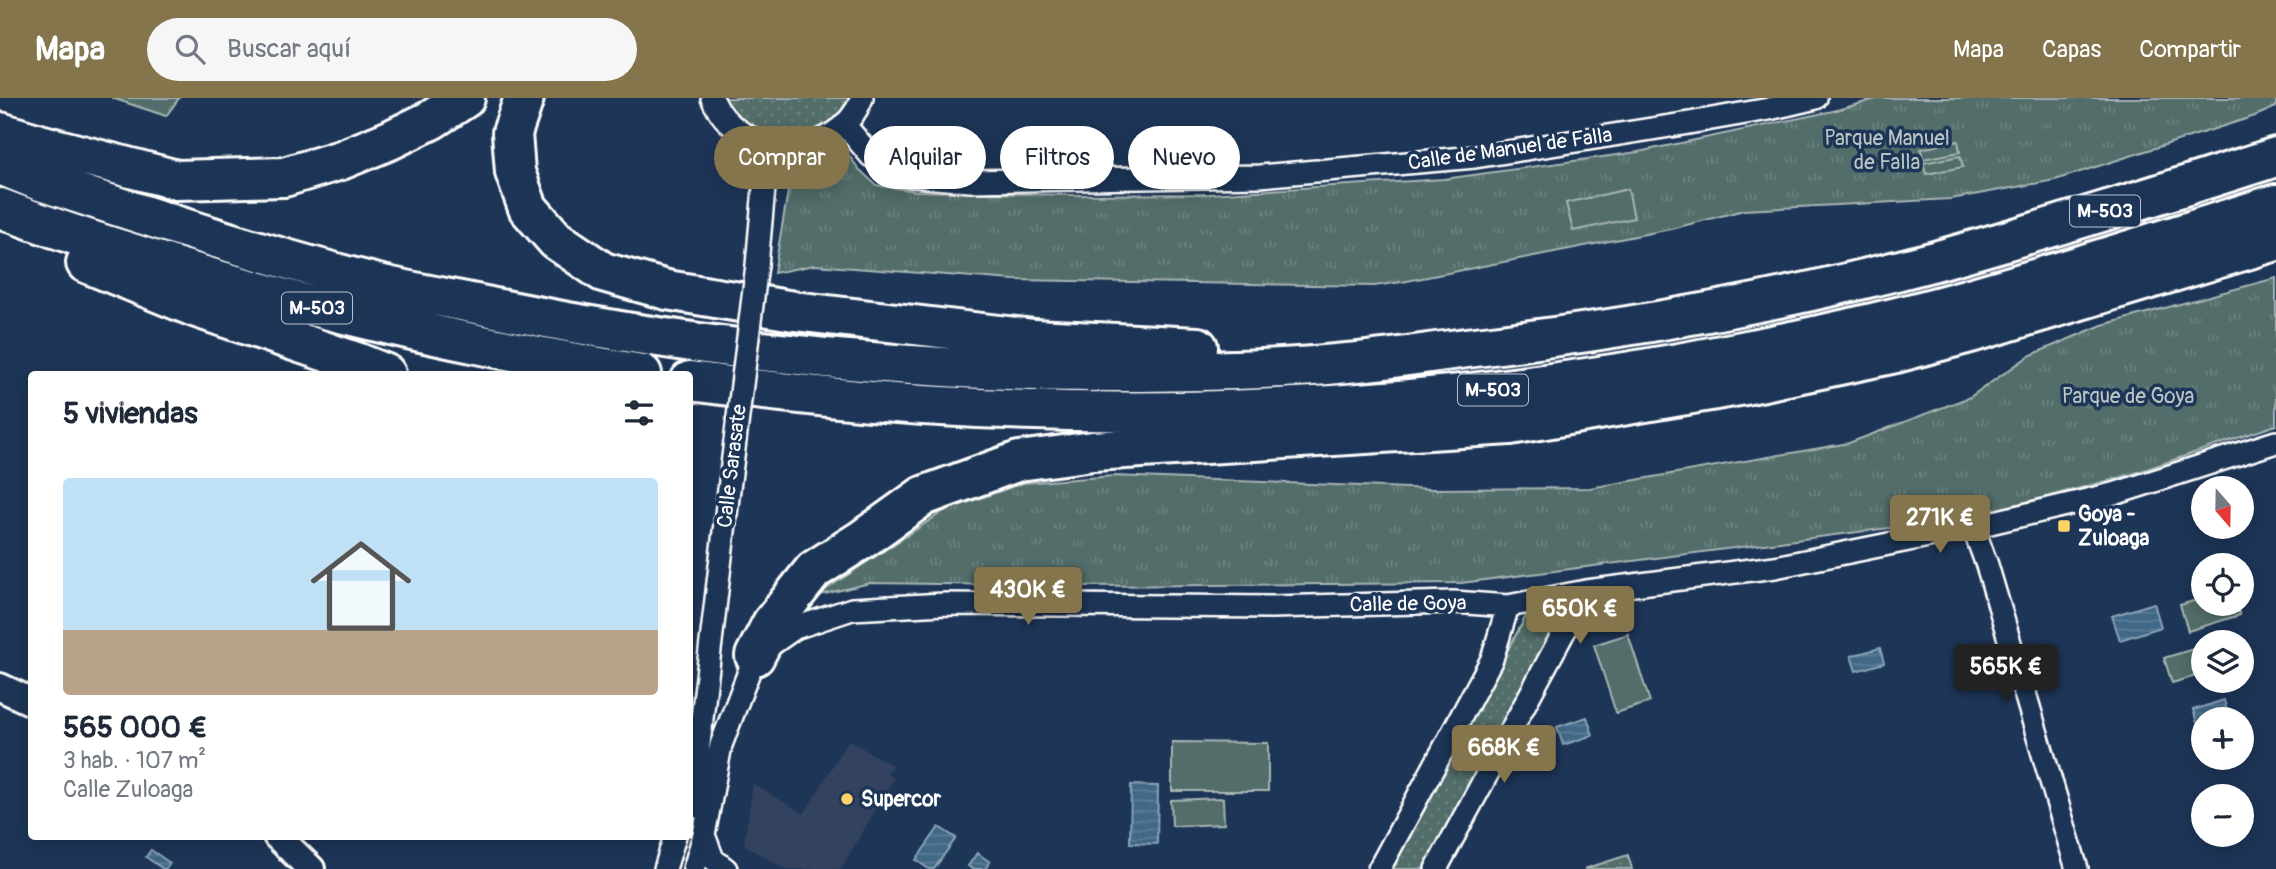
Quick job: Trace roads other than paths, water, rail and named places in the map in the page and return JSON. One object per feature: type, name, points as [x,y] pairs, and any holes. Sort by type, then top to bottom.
[{"type":"highway","points":[[0,132],[177,180],[284,177],[341,160],[390,140],[431,120],[465,98]]},
{"type":"highway","points":[[524,98],[512,133],[515,172],[528,208],[556,240],[603,272],[667,289],[794,311],[1034,339],[1229,349],[1341,345],[1444,350]]},
{"type":"highway","points":[[1932,261],[2276,136]]},
{"type":"highway","name":"M-503","points":[[0,165],[37,180],[261,252],[382,285],[563,322],[769,352],[927,367],[1079,372],[1225,371],[1331,365],[1649,323],[1773,298],[1932,261],[2128,204],[2276,157]]},
{"type":"highway","name":"M-503","points":[[693,381],[783,393],[923,405],[1077,411],[1217,410],[1357,402],[1510,388],[1740,352],[1965,299],[2276,204]]},
{"type":"highway","name":"M-503","points":[[0,208],[173,267],[359,319],[548,359],[623,371]]},
{"type":"highway","name":"M-503","points":[[0,228],[194,307],[378,371]]},
{"type":"highway","points":[[755,656],[772,623],[814,570],[923,496],[1019,461],[1093,451],[1510,425],[1745,385],[1896,353],[2264,248]]},
{"type":"highway","points":[[1357,402],[1439,415],[1513,411],[1745,385]]},
{"type":"street","points":[[712,98],[733,126]]},
{"type":"street","points":[[841,126],[862,98]]},
{"type":"street","name":"Calle de Manuel de Falla","points":[[844,124],[871,156],[902,175],[970,181],[1260,176],[1475,157],[1696,122],[1816,98]]},
{"type":"street","name":"Calle Sarasate","points":[[693,836],[699,795],[699,744],[764,189]]},
{"type":"street","name":"Calle de Goya","points":[[755,656],[795,628],[852,609],[944,604],[1272,607],[1454,602],[1508,606],[1586,591],[1775,567],[1973,527],[2117,493],[2276,442]]},
{"type":"street","points":[[1973,527],[1987,565],[2077,869]]},
{"type":"street","points":[[1436,869],[1586,591]]},
{"type":"street","points":[[1378,869],[1492,659],[1508,606]]},
{"type":"street","points":[[694,869],[704,835],[722,745],[755,656]]},
{"type":"street","name":"Calle Sarasate","points":[[693,768],[699,744]]},
{"type":"street","points":[[704,835],[713,859],[726,869]]},
{"type":"street","points":[[281,840],[311,869]]},
{"type":"street","points":[[665,869],[674,840]]},
{"type":"street","name":"Calle Sarasate","points":[[684,869],[692,840]]},
{"type":"place","name":"Goya - Zuloaga","points":[[2064,526]]},
{"type":"place","name":"Supercor","points":[[847,799]]},
{"type":"park label","name":"Parque Manuel de Falla","points":[[1887,150]]},
{"type":"park label","name":"Parque de Goya","points":[[2128,396]]}]
